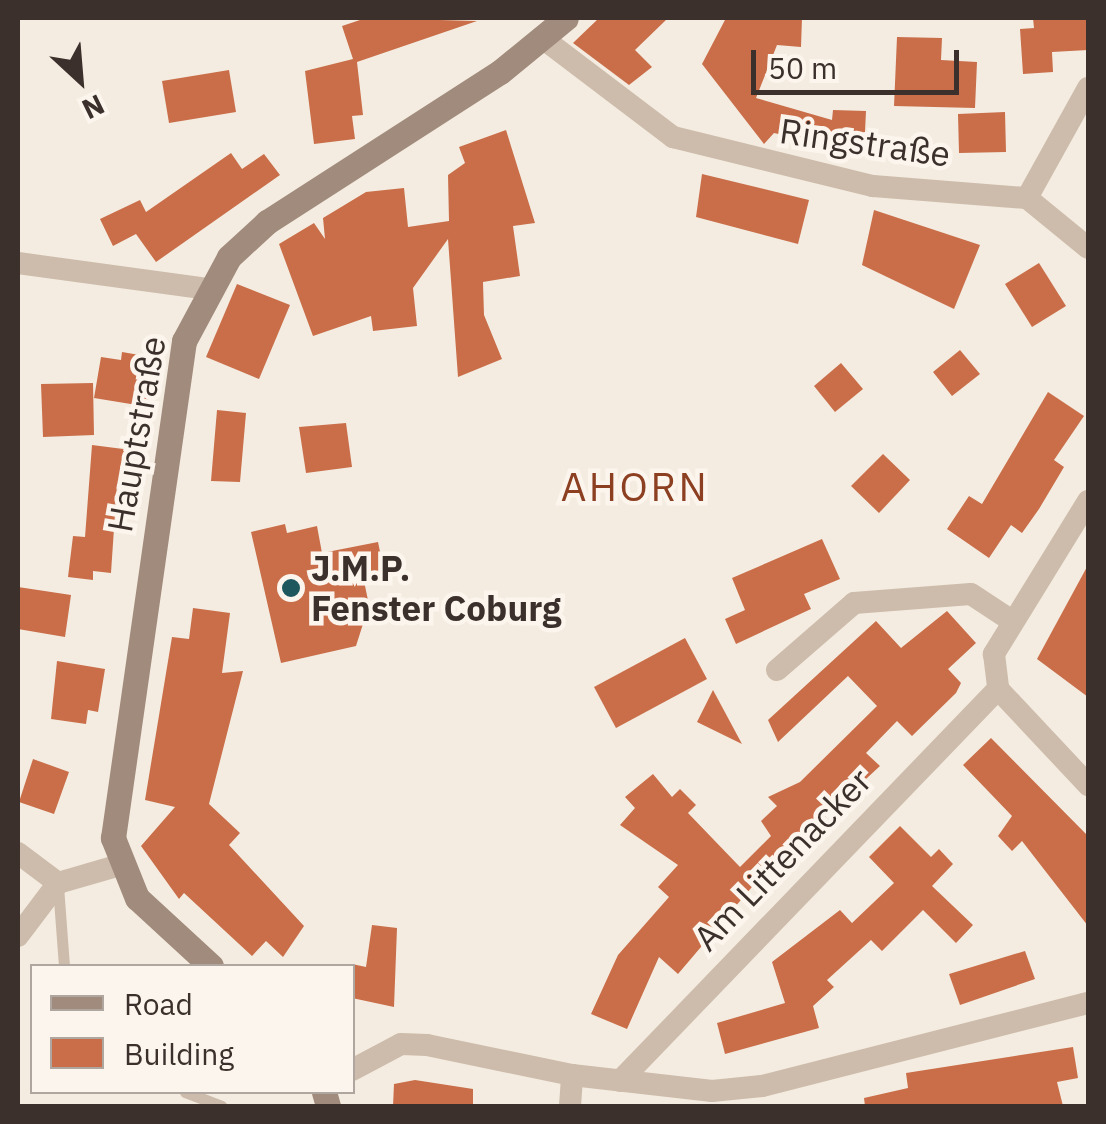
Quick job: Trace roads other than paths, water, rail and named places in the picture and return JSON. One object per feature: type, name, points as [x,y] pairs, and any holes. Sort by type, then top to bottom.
[{"type":"street","name":"Hauptstraße","points":[[120,865],[113,812],[168,428],[184,340],[207,289],[267,222],[544,40],[566,18]]},
{"type":"street","name":"Ringstraße","points":[[544,40],[662,129],[710,150],[812,176],[1027,198]]},
{"type":"street","points":[[1088,88],[1027,198],[1088,248]]},
{"type":"street","points":[[18,263],[207,289]]},
{"type":"street","points":[[1088,501],[1009,619],[994,654],[998,688],[1088,785]]},
{"type":"street","points":[[777,670],[854,603],[971,594],[1009,619]]},
{"type":"street","name":"Am Littenacker","points":[[620,1082],[998,688]]},
{"type":"street","points":[[18,852],[58,883]]},
{"type":"street","points":[[18,936],[58,883],[120,865],[146,908],[208,964]]},
{"type":"street","points":[[355,1068],[401,1044],[620,1082],[762,1086],[1088,1003]]},
{"type":"street","points":[[570,1106],[572,1076]]},
{"type":"lane","points":[[58,883],[64,964]]},
{"type":"lane","points":[[190,1094],[220,1106]]},
{"type":"place","name":"J.M.P. Fenster Coburg","points":[[291,588]]},
{"type":"district","name":"AHORN","points":[[635,486]]}]
